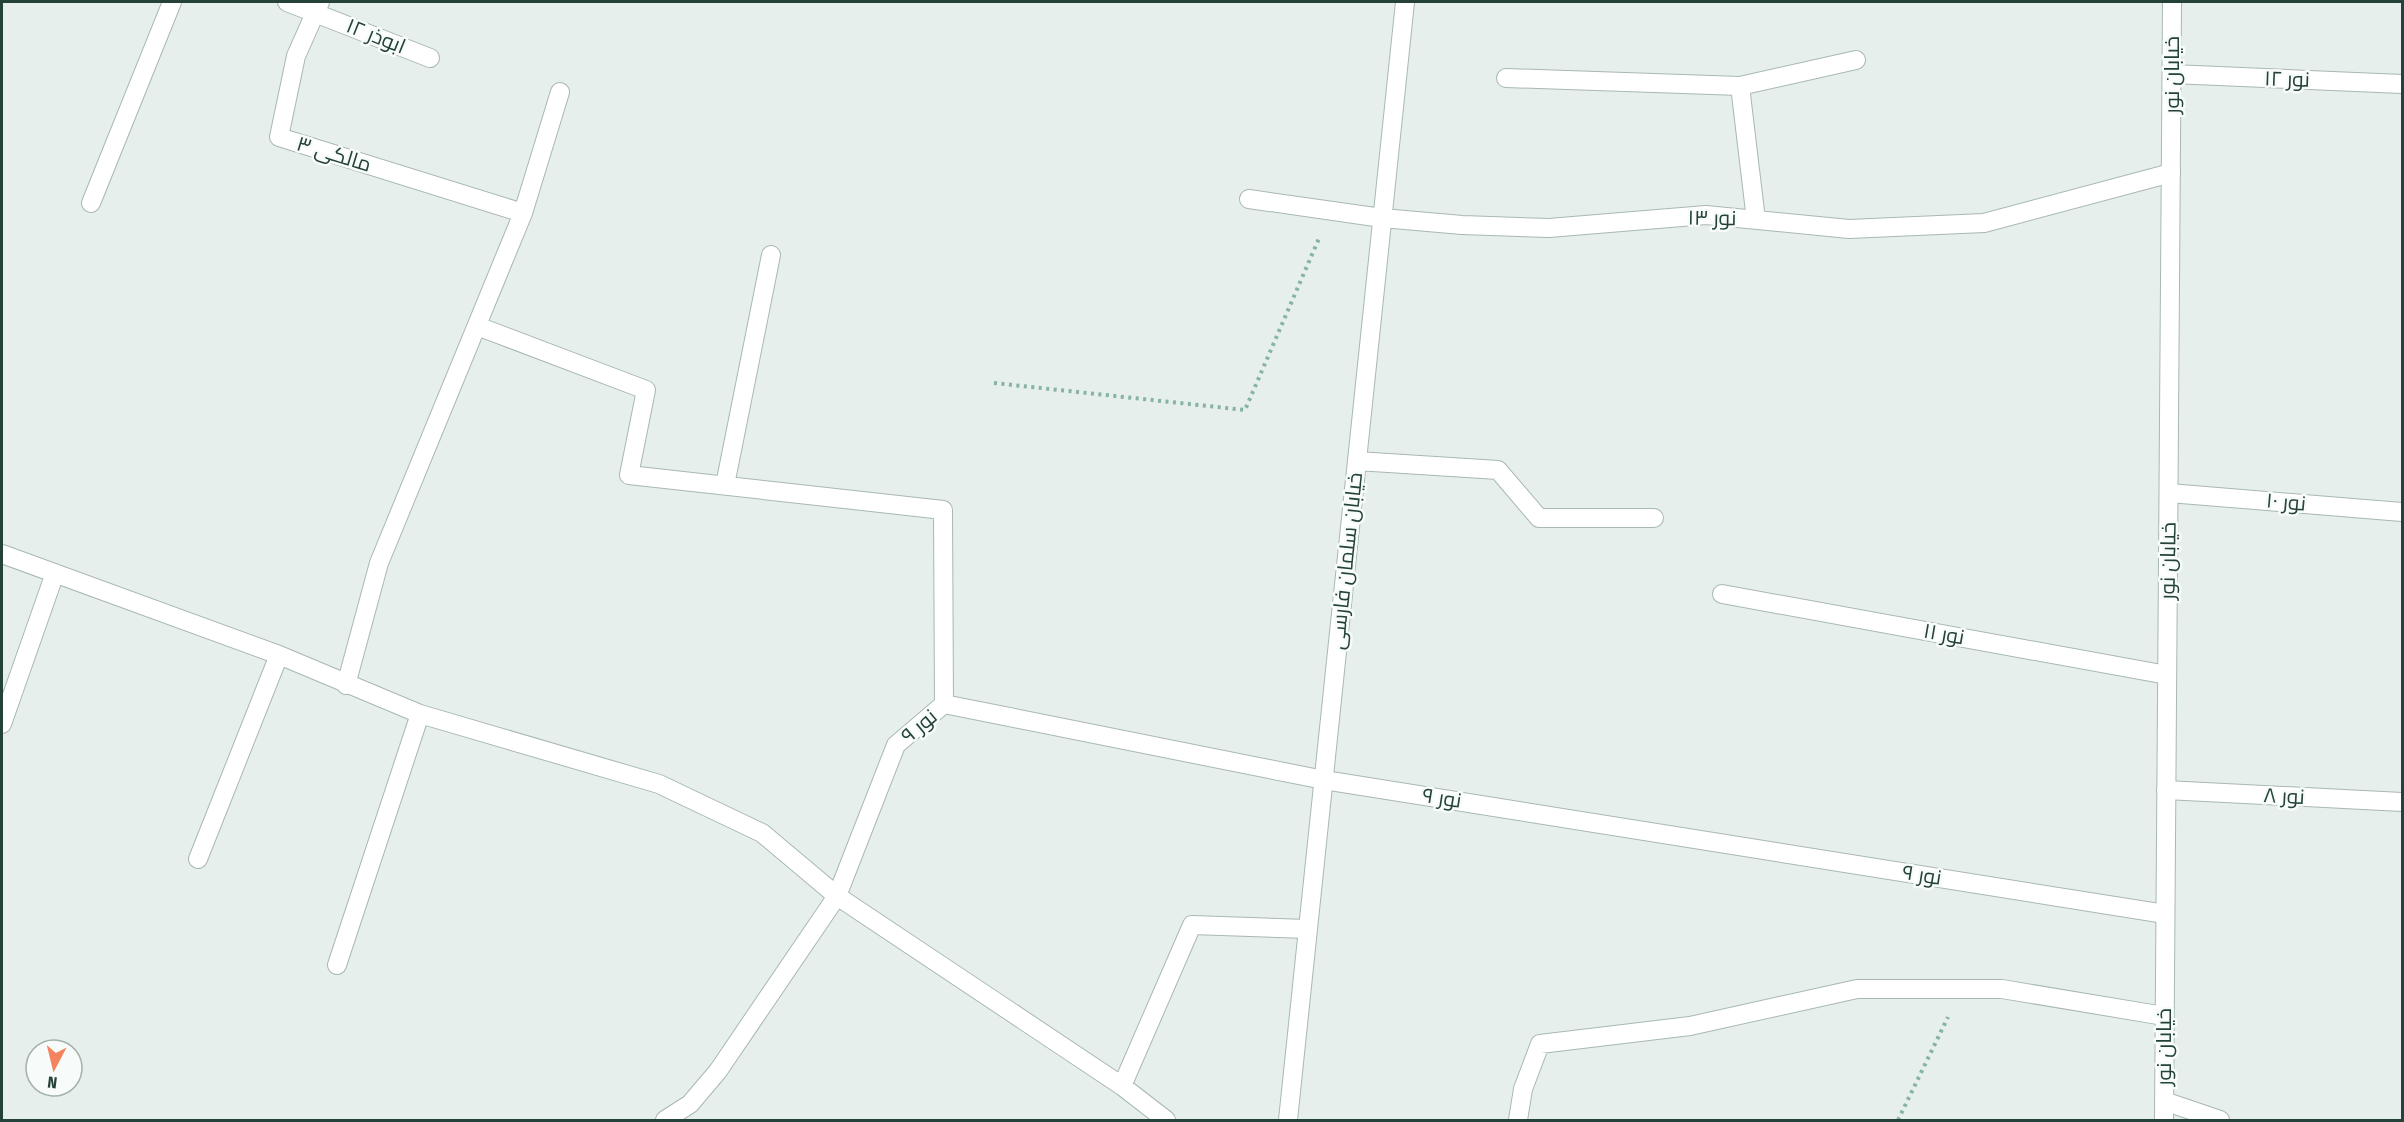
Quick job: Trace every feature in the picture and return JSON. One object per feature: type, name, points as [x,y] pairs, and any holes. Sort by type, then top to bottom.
[{"type":"street","points":[[91,203],[172,2]]},
{"type":"street","name":"ابوذر ۱۲","points":[[287,2],[318,7],[430,58]]},
{"type":"street","name":"خیابان سلمان فارسی","points":[[1288,1120],[1405,2]]},
{"type":"street","name":"خیابان نور","points":[[2164,1120],[2172,2]]},
{"type":"street","name":"مالکی ۳","points":[[318,7],[296,56],[279,137],[523,213]]},
{"type":"street","points":[[1506,78],[1740,86],[1856,60]]},
{"type":"street","name":"نور ۱۲","points":[[2172,74],[2403,84]]},
{"type":"street","points":[[1740,86],[1756,220]]},
{"type":"street","points":[[346,685],[379,563],[523,213],[560,92]]},
{"type":"street","name":"نور ۱۳","points":[[1249,198],[1382,219],[1549,228],[1706,215],[1849,229],[1984,224],[2171,173]]},
{"type":"street","points":[[725,485],[771,255]]},
{"type":"street","points":[[477,326],[646,390],[629,475],[943,510],[944,704]]},
{"type":"street","points":[[1357,461],[1498,470],[1539,518],[1654,518]]},
{"type":"street","name":"نور ۱۰","points":[[2169,493],[2403,512]]},
{"type":"street","points":[[2,554],[279,656],[420,714],[659,784],[762,833],[837,896],[1122,1086],[1167,1120]]},
{"type":"street","points":[[2,724],[55,573]]},
{"type":"street","name":"نور ۱۱","points":[[1722,594],[2167,675]]},
{"type":"street","points":[[198,859],[279,656]]},
{"type":"street","name":"نور ۹","points":[[665,1120],[690,1104],[718,1071],[837,896],[896,745],[944,704],[1324,780],[2165,914]]},
{"type":"street","points":[[337,965],[420,714]]},
{"type":"street","name":"نور ۸","points":[[2166,790],[2403,802]]},
{"type":"street","points":[[1122,1086],[1192,925],[1308,929]]},
{"type":"street","points":[[1518,1120],[1523,1089],[1540,1044],[1690,1026],[1857,989],[2002,989],[2164,1016]]},
{"type":"street","points":[[2164,1101],[2220,1120]]},
{"type":"path","points":[[994,383],[1245,410],[1331,210]]},
{"type":"path","points":[[1898,1120],[1961,989]]}]
